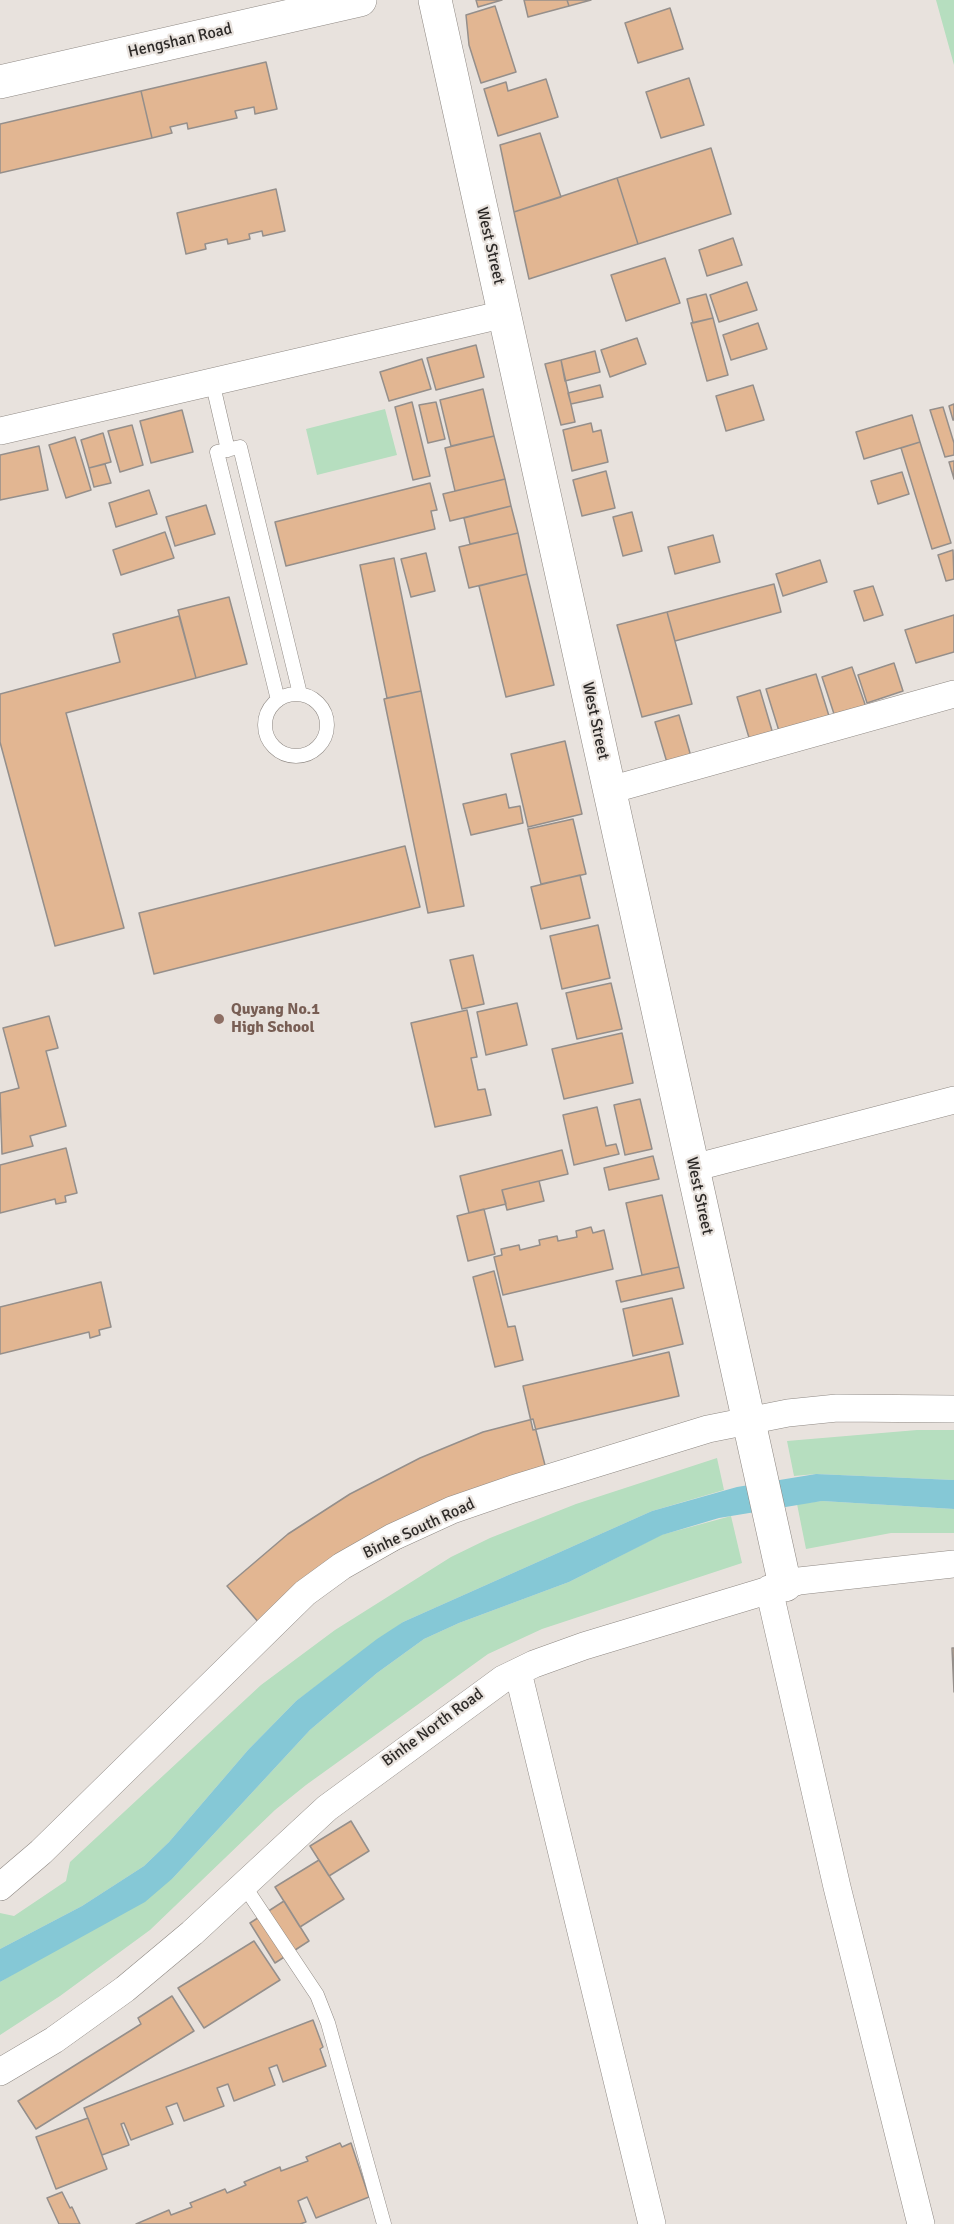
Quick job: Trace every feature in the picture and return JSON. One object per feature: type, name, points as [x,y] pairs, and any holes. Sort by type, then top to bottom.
[{"type":"street","name":"Hengshan Road","points":[[0,82],[360,0]]},
{"type":"street","name":"West Street","points":[[435,0],[751,1431],[778,1579]]},
{"type":"street","points":[[0,431],[505,314]]},
{"type":"street","points":[[610,790],[954,694]]},
{"type":"street","points":[[693,1168],[954,1100]]},
{"type":"street","name":"Binhe South Road","points":[[0,1887],[41,1852],[305,1593],[342,1566],[393,1537],[462,1507],[632,1450],[708,1429],[751,1431],[837,1408],[954,1408]]},
{"type":"street","name":"Binhe North Road","points":[[0,2072],[54,2040],[125,1989],[178,1945],[335,1801],[483,1691],[518,1672],[585,1646],[778,1579],[954,1564]]},
{"type":"street","points":[[778,1579],[837,1887],[921,2224]]},
{"type":"street","points":[[518,1672],[652,2224]]},
{"type":"lane","points":[[212,381],[228,450]]},
{"type":"lane","points":[[278,700],[217,452],[240,447],[300,694]]},
{"type":"lane","points":[[300,694],[314,699],[321,706],[328,726],[322,742],[309,754],[301,756],[282,754],[268,740],[265,720],[268,710],[278,700],[283,696],[300,694]]},
{"type":"lane","points":[[243,1884],[317,1995],[328,2022],[384,2224]]},
{"type":"green space","points":[[936,0],[954,0],[954,65]]},
{"type":"green space","points":[[385,409],[397,455],[317,475],[306,429]]},
{"type":"green space","points":[[917,1430],[954,1430],[954,1480],[816,1474],[794,1476],[787,1441]]},
{"type":"green space","points":[[717,1458],[724,1490],[652,1511],[403,1622],[296,1701],[248,1750],[169,1842],[144,1866],[82,1906],[0,1949],[0,1913],[14,1916],[66,1881],[70,1862],[261,1685],[335,1630],[451,1557],[490,1538],[576,1504]]},
{"type":"green space","points":[[822,1501],[954,1509],[954,1533],[891,1533],[806,1549],[797,1504]]},
{"type":"green space","points":[[731,1516],[742,1563],[542,1629],[488,1654],[306,1785],[275,1810],[150,1930],[60,1996],[0,2035],[0,1982],[173,1878],[310,1730],[377,1673],[424,1639],[459,1623],[569,1582],[661,1535]]},
{"type":"water","points":[[816,1474],[954,1480],[954,1509],[822,1501],[719,1518],[662,1535],[569,1582],[459,1623],[424,1639],[377,1673],[310,1730],[173,1878],[145,1902],[0,1982],[0,1949],[82,1906],[144,1866],[169,1842],[248,1750],[296,1701],[403,1622],[652,1511],[737,1487]]},
{"type":"building","points":[[476,0],[502,0],[478,7]]},
{"type":"building","points":[[524,0],[567,0],[569,6],[528,17]]},
{"type":"building","points":[[567,0],[591,0],[569,6]]},
{"type":"building","points":[[495,6],[516,72],[481,83],[469,45],[466,15]]},
{"type":"building","points":[[670,8],[683,49],[638,63],[625,23]]},
{"type":"building","points":[[266,62],[277,109],[255,114],[254,107],[235,111],[237,118],[188,129],[187,123],[170,127],[172,133],[152,138],[141,91]]},
{"type":"building","points":[[689,78],[704,125],[661,138],[646,92]]},
{"type":"building","points":[[546,79],[558,117],[498,136],[484,89],[506,82],[508,91]]},
{"type":"building","points":[[141,91],[152,138],[0,173],[0,124]]},
{"type":"building","points":[[540,133],[561,197],[514,212],[500,145]]},
{"type":"building","points":[[711,148],[731,214],[638,244],[617,178]]},
{"type":"building","points":[[617,178],[638,244],[529,279],[514,212]]},
{"type":"building","points":[[276,189],[285,231],[263,236],[262,231],[249,234],[250,239],[228,244],[227,239],[205,244],[206,249],[186,254],[177,213]]},
{"type":"building","points":[[733,238],[742,265],[707,276],[699,250]]},
{"type":"building","points":[[665,258],[680,303],[626,321],[611,275]]},
{"type":"building","points":[[747,282],[757,310],[719,322],[710,295]]},
{"type":"building","points":[[706,294],[713,318],[693,323],[687,299]]},
{"type":"building","points":[[713,318],[728,375],[707,381],[691,323]]},
{"type":"building","points":[[758,323],[767,349],[731,360],[723,335]]},
{"type":"building","points":[[637,338],[646,364],[610,377],[601,350]]},
{"type":"building","points":[[476,345],[484,377],[436,390],[427,358]]},
{"type":"building","points":[[595,351],[600,372],[565,381],[561,360]]},
{"type":"building","points":[[422,359],[431,389],[389,401],[380,372]]},
{"type":"building","points":[[561,360],[575,422],[561,425],[545,364]]},
{"type":"building","points":[[600,385],[603,397],[571,404],[568,393]]},
{"type":"building","points":[[753,385],[764,420],[726,431],[716,396]]},
{"type":"building","points":[[483,389],[494,436],[451,446],[440,400]]},
{"type":"building","points":[[412,402],[430,476],[413,480],[395,407]]},
{"type":"building","points":[[436,402],[445,439],[428,443],[419,405]]},
{"type":"building","points":[[954,404],[954,420],[953,420],[949,406]]},
{"type":"building","points":[[943,407],[954,443],[954,455],[945,457],[930,410]]},
{"type":"building","points":[[182,410],[193,452],[151,463],[140,421]]},
{"type":"building","points":[[912,415],[920,442],[864,459],[856,432]]},
{"type":"building","points":[[591,423],[593,432],[601,430],[608,462],[572,471],[563,430]]},
{"type":"building","points":[[132,425],[143,465],[120,472],[108,431]]},
{"type":"building","points":[[103,433],[111,462],[89,468],[81,440]]},
{"type":"building","points":[[494,436],[505,479],[455,491],[445,448]]},
{"type":"building","points":[[75,437],[91,490],[66,498],[49,445]]},
{"type":"building","points":[[920,442],[951,543],[932,549],[901,448]]},
{"type":"building","points":[[39,446],[48,490],[0,500],[0,455]]},
{"type":"building","points":[[954,461],[954,479],[949,462]]},
{"type":"building","points":[[105,464],[111,483],[94,487],[89,468]]},
{"type":"building","points":[[606,471],[615,508],[582,516],[573,480]]},
{"type":"building","points":[[902,472],[909,494],[878,504],[871,481]]},
{"type":"building","points":[[505,479],[511,506],[450,521],[443,494]]},
{"type":"building","points":[[430,483],[437,510],[431,511],[435,529],[286,566],[275,522]]},
{"type":"building","points":[[149,490],[157,514],[116,527],[109,503]]},
{"type":"building","points":[[206,505],[215,534],[175,546],[166,517]]},
{"type":"building","points":[[511,506],[518,533],[470,544],[464,518]]},
{"type":"building","points":[[632,512],[642,551],[623,556],[613,517]]},
{"type":"building","points":[[165,532],[174,558],[121,575],[113,550]]},
{"type":"building","points":[[518,533],[527,574],[469,588],[459,547]]},
{"type":"building","points":[[713,535],[720,562],[675,574],[668,547]]},
{"type":"building","points":[[953,550],[954,579],[946,581],[938,555]]},
{"type":"building","points":[[426,553],[435,591],[411,597],[401,559]]},
{"type":"building","points":[[394,558],[421,691],[387,698],[360,565]]},
{"type":"building","points":[[820,560],[827,582],[783,596],[776,574]]},
{"type":"building","points":[[527,574],[554,685],[506,697],[479,586]]},
{"type":"building","points":[[774,584],[781,612],[675,641],[667,612]]},
{"type":"building","points":[[873,586],[883,615],[864,621],[854,591]]},
{"type":"building","points":[[229,597],[247,664],[196,678],[178,610]]},
{"type":"building","points":[[667,612],[692,704],[642,717],[617,625]]},
{"type":"building","points":[[954,615],[954,652],[916,663],[905,630]]},
{"type":"building","points":[[179,616],[196,678],[66,713],[124,928],[55,946],[0,742],[0,694],[120,662],[113,634]]},
{"type":"building","points":[[894,663],[903,691],[867,703],[858,675]]},
{"type":"building","points":[[852,667],[866,707],[835,717],[822,677]]},
{"type":"building","points":[[816,674],[829,716],[779,731],[766,689]]},
{"type":"building","points":[[760,690],[773,734],[750,741],[737,697]]},
{"type":"building","points":[[421,691],[464,906],[428,913],[384,699]]},
{"type":"building","points":[[679,715],[692,760],[668,766],[655,722]]},
{"type":"building","points":[[565,741],[582,814],[528,827],[511,754]]},
{"type":"building","points":[[506,794],[509,808],[520,806],[523,823],[471,835],[463,804]]},
{"type":"building","points":[[573,819],[586,874],[541,884],[528,829]]},
{"type":"building","points":[[405,846],[420,907],[154,974],[139,913]]},
{"type":"building","points":[[580,875],[590,918],[541,929],[531,887]]},
{"type":"building","points":[[598,925],[610,978],[562,989],[550,936]]},
{"type":"building","points":[[473,955],[484,1004],[462,1009],[450,960]]},
{"type":"building","points":[[611,983],[622,1029],[577,1039],[566,993]]},
{"type":"building","points":[[517,1003],[527,1045],[486,1055],[477,1012]]},
{"type":"building","points":[[467,1010],[477,1057],[471,1058],[478,1090],[485,1089],[491,1115],[435,1127],[411,1023]]},
{"type":"building","points":[[49,1016],[58,1048],[46,1051],[66,1126],[30,1136],[33,1146],[2,1154],[0,1093],[19,1088],[3,1028]]},
{"type":"building","points":[[622,1033],[633,1083],[564,1099],[552,1049]]},
{"type":"building","points":[[640,1099],[652,1149],[625,1155],[614,1105]]},
{"type":"building","points":[[597,1107],[606,1146],[616,1144],[619,1154],[574,1165],[563,1115]]},
{"type":"building","points":[[66,1148],[77,1193],[65,1196],[66,1202],[56,1204],[55,1199],[0,1213],[0,1165]]},
{"type":"building","points":[[562,1150],[568,1174],[502,1190],[506,1204],[469,1213],[460,1176]]},
{"type":"building","points":[[653,1156],[659,1179],[609,1190],[604,1168]]},
{"type":"building","points":[[539,1181],[544,1201],[507,1210],[502,1190]]},
{"type":"building","points":[[662,1195],[679,1267],[642,1275],[626,1203]]},
{"type":"building","points":[[484,1209],[495,1254],[468,1261],[457,1216]]},
{"type":"building","points":[[591,1227],[593,1233],[604,1230],[613,1269],[503,1295],[494,1257],[502,1255],[501,1249],[519,1245],[520,1250],[540,1245],[539,1240],[557,1236],[558,1241],[577,1237],[576,1231]]},
{"type":"building","points":[[679,1267],[684,1288],[621,1302],[616,1281]]},
{"type":"building","points":[[494,1271],[508,1327],[515,1326],[523,1360],[495,1367],[473,1277]]},
{"type":"building","points":[[101,1282],[111,1327],[99,1330],[100,1335],[90,1338],[89,1332],[0,1354],[0,1307]]},
{"type":"building","points":[[672,1298],[683,1344],[633,1356],[623,1309]]},
{"type":"building","points":[[669,1352],[679,1396],[533,1430],[523,1386]]},
{"type":"building","points":[[533,1419],[546,1469],[260,1624],[227,1586],[288,1534],[350,1494],[420,1458],[483,1432]]},
{"type":"building","points":[[952,1648],[954,1648],[954,1692]]},
{"type":"building","points":[[351,1821],[369,1851],[329,1876],[310,1846]]},
{"type":"building","points":[[319,1860],[344,1899],[300,1927],[275,1887]]},
{"type":"building","points":[[284,1901],[309,1941],[275,1963],[250,1923]]},
{"type":"building","points":[[254,1941],[280,1980],[204,2028],[178,1988]]},
{"type":"building","points":[[172,1996],[194,2031],[36,2129],[18,2101],[141,2024],[138,2018]]},
{"type":"building","points":[[313,2020],[323,2047],[320,2049],[326,2066],[283,2082],[277,2065],[269,2068],[275,2085],[234,2101],[228,2084],[217,2088],[224,2106],[184,2121],[177,2103],[166,2107],[173,2124],[131,2140],[124,2123],[121,2124],[129,2145],[102,2155],[84,2108]]},
{"type":"building","points":[[88,2118],[107,2169],[56,2189],[36,2137]]},
{"type":"building","points":[[340,2143],[342,2147],[351,2143],[369,2197],[316,2218],[307,2197],[298,2201],[306,2222],[300,2224],[136,2224],[169,2210],[171,2215],[192,2207],[190,2203],[225,2189],[227,2193],[246,2185],[244,2182],[280,2167],[281,2171],[308,2161],[306,2157]]},
{"type":"building","points":[[62,2192],[80,2224],[59,2224],[47,2198]]},
{"type":"place","name":"Quyang No.1 High School","points":[[219,1019]]}]
